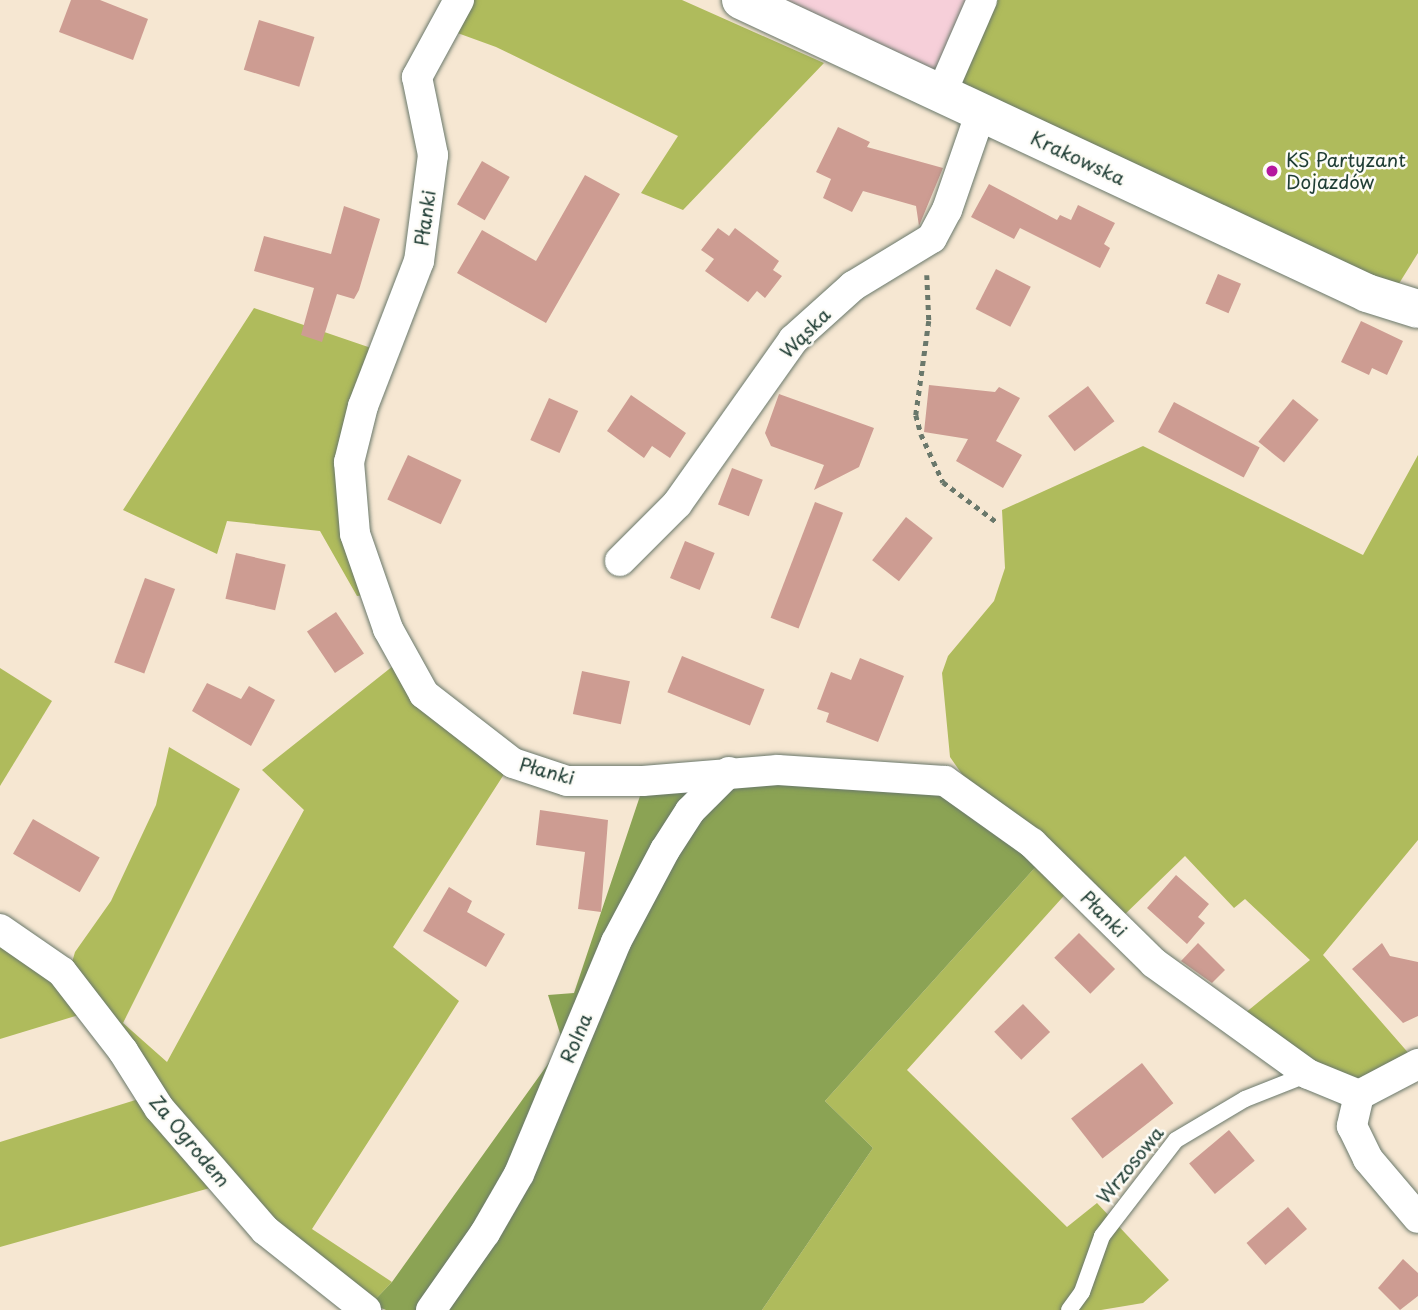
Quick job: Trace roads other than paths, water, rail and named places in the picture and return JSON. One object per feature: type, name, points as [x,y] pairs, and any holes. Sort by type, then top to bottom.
[{"type":"street","name":"Płanki","points":[[459,0],[417,77],[433,155],[419,261],[363,406],[349,462],[355,534],[388,629],[424,694],[513,763],[567,781],[643,782],[778,769],[945,781],[1032,844],[1154,963],[1308,1074],[1359,1095]]},
{"type":"street","name":"Krakowska","points":[[741,0],[1367,293],[1415,300]]},
{"type":"street","points":[[941,94],[982,0]]},
{"type":"street","name":"Wąska","points":[[620,561],[677,504],[793,340],[853,286],[925,243],[947,210],[981,112]]},
{"type":"street","name":"Rolna","points":[[431,1310],[485,1233],[519,1174],[616,942],[665,850],[690,811],[729,772]]},
{"type":"street","name":"Za Ogrodem","points":[[0,929],[62,972],[123,1051],[159,1108],[265,1230],[366,1310]]},
{"type":"street","points":[[1418,1064],[1359,1095],[1352,1126],[1368,1159],[1418,1218]]},
{"type":"lane","name":"Wrzosowa","points":[[1069,1310],[1082,1292],[1102,1236],[1176,1140],[1233,1105],[1308,1074]]},
{"type":"place","name":"KS Partyzant Dojazdów","points":[[1272,171]]}]
